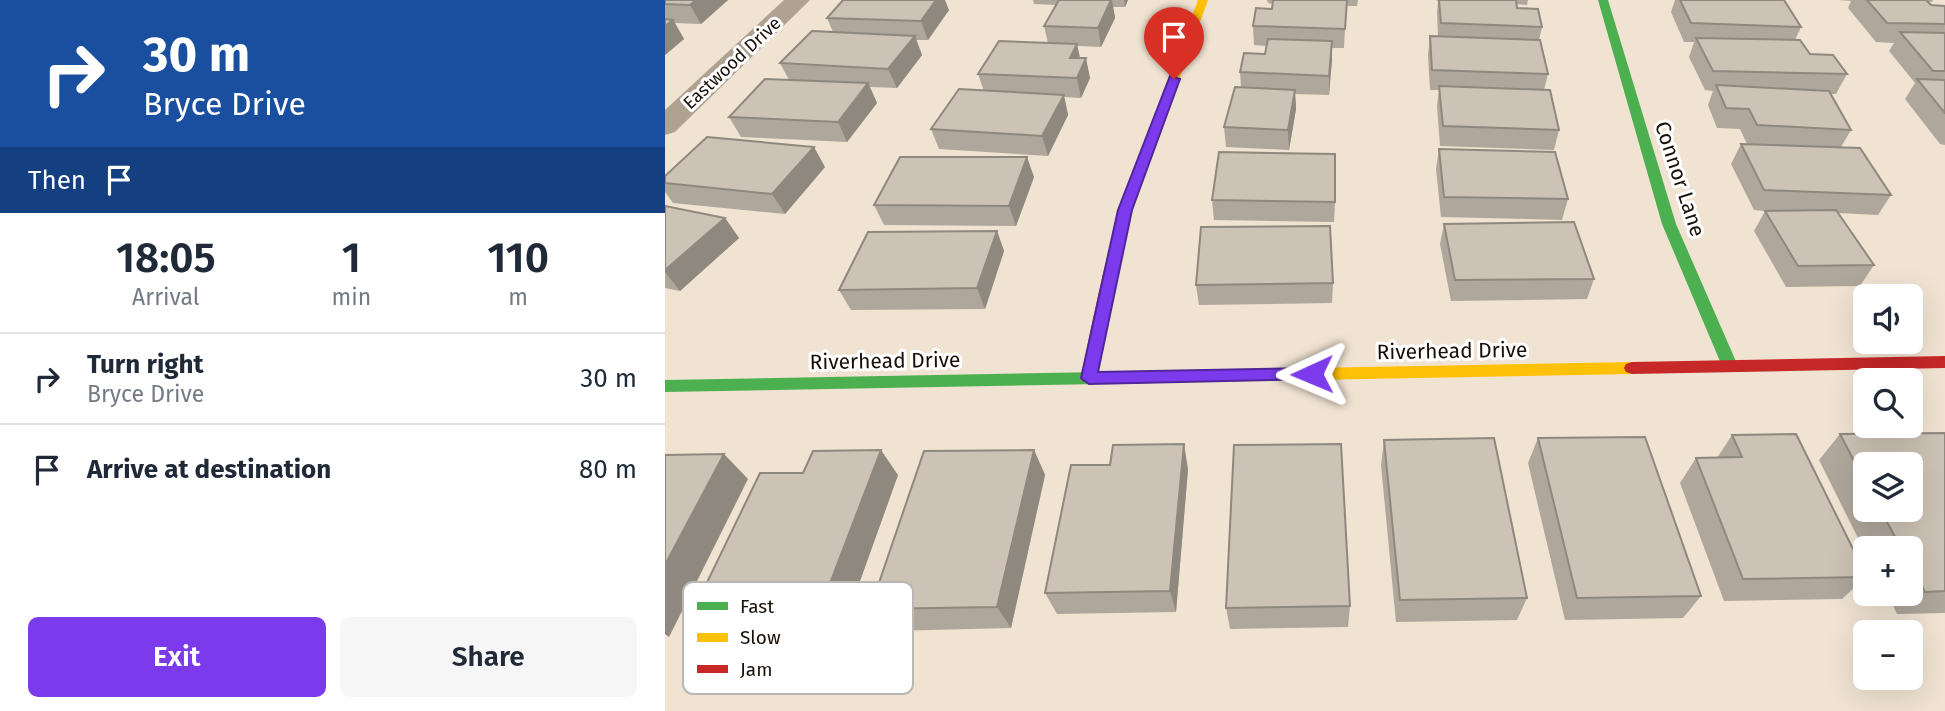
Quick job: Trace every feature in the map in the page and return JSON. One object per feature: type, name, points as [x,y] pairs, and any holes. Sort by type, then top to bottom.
[{"type":"street","name":"Eastwood Drive","points":[[665,126],[798,0]]},
{"type":"street","points":[[1089,378],[1125,210],[1203,0]]},
{"type":"street","name":"Connor Lane","points":[[1603,0],[1669,224],[1730,366]]},
{"type":"street","name":"Riverhead Drive","points":[[665,386],[1945,362]]},
{"type":"building","points":[[665,0],[696,0],[690,5],[665,4]]},
{"type":"building","points":[[843,0],[936,0],[921,21],[827,18]]},
{"type":"building","points":[[1059,0],[1111,0],[1098,28],[1044,26]]},
{"type":"building","points":[[1273,0],[1347,0],[1345,29],[1253,26],[1256,8],[1272,9]]},
{"type":"building","points":[[1439,0],[1516,0],[1517,8],[1538,9],[1542,27],[1441,23]]},
{"type":"building","points":[[1680,0],[1784,0],[1801,27],[1691,23]]},
{"type":"building","points":[[1867,0],[1926,0],[1931,5],[1945,6],[1945,24],[1887,23]]},
{"type":"building","points":[[812,31],[915,36],[888,69],[780,63]]},
{"type":"building","points":[[1900,32],[1945,33],[1945,71],[1933,71]]},
{"type":"building","points":[[1430,36],[1540,40],[1548,74],[1432,70]]},
{"type":"building","points":[[1696,38],[1800,40],[1810,54],[1833,55],[1847,74],[1713,71]]},
{"type":"building","points":[[1268,39],[1332,41],[1329,76],[1240,72],[1244,53],[1265,54]]},
{"type":"building","points":[[999,41],[1077,44],[1070,58],[1086,58],[1077,78],[978,74]]},
{"type":"building","points":[[765,79],[868,83],[838,122],[729,117]]},
{"type":"building","points":[[1917,79],[1945,80],[1945,113]]},
{"type":"building","points":[[1716,85],[1829,91],[1851,130],[1757,125],[1749,109],[1726,108]]},
{"type":"building","points":[[1439,86],[1550,90],[1559,130],[1443,126]]},
{"type":"building","points":[[1235,87],[1295,90],[1288,130],[1224,127]]},
{"type":"building","points":[[959,89],[1064,95],[1042,136],[931,129]]},
{"type":"building","points":[[707,137],[814,147],[772,194],[665,183],[665,176]]},
{"type":"building","points":[[1741,144],[1860,148],[1891,195],[1764,190]]},
{"type":"building","points":[[1439,149],[1555,152],[1568,199],[1444,197]]},
{"type":"building","points":[[1219,152],[1335,154],[1335,202],[1212,200]]},
{"type":"building","points":[[900,157],[1027,157],[1009,206],[874,205]]},
{"type":"building","points":[[665,206],[725,218],[665,270]]},
{"type":"building","points":[[1836,210],[1874,265],[1798,266],[1765,211]]},
{"type":"building","points":[[1574,222],[1594,279],[1455,280],[1444,224]]},
{"type":"building","points":[[1330,226],[1333,283],[1196,285],[1201,227]]},
{"type":"building","points":[[997,231],[977,288],[839,290],[868,232]]},
{"type":"building","points":[[1923,433],[1945,433],[1945,591],[1925,592],[1923,588],[1923,536],[1895,536],[1887,522],[1923,522],[1923,452],[1853,452],[1853,459],[1840,434],[1853,434],[1853,438],[1923,438]]},
{"type":"building","points":[[1796,434],[1853,549],[1853,577],[1743,579],[1696,458],[1742,457],[1732,435]]},
{"type":"building","points":[[1645,437],[1701,596],[1577,598],[1538,438]]},
{"type":"building","points":[[1494,438],[1527,598],[1400,600],[1384,440]]},
{"type":"building","points":[[1184,444],[1170,591],[1045,593],[1071,465],[1110,465],[1113,445]]},
{"type":"building","points":[[1341,444],[1350,606],[1226,608],[1234,445]]},
{"type":"building","points":[[881,450],[831,582],[707,582],[760,473],[803,473],[813,451]]},
{"type":"building","points":[[1034,450],[997,607],[913,608],[913,582],[879,582],[924,451]]},
{"type":"building","points":[[724,454],[665,565],[665,455]]},
{"type":"traffic: fast","points":[[1603,0],[1669,224],[1730,366]]},
{"type":"traffic: fast","points":[[665,386],[1157,377]]},
{"type":"traffic: slow","points":[[1139,173],[1203,0]]},
{"type":"traffic: slow","points":[[1157,377],[1632,368]]},
{"type":"traffic: jam","points":[[1089,378],[1125,210],[1139,173]]},
{"type":"traffic: jam","points":[[1632,368],[1945,362]]},
{"type":"route","points":[[1174,79],[1125,210],[1089,378],[1312,374]]}]
